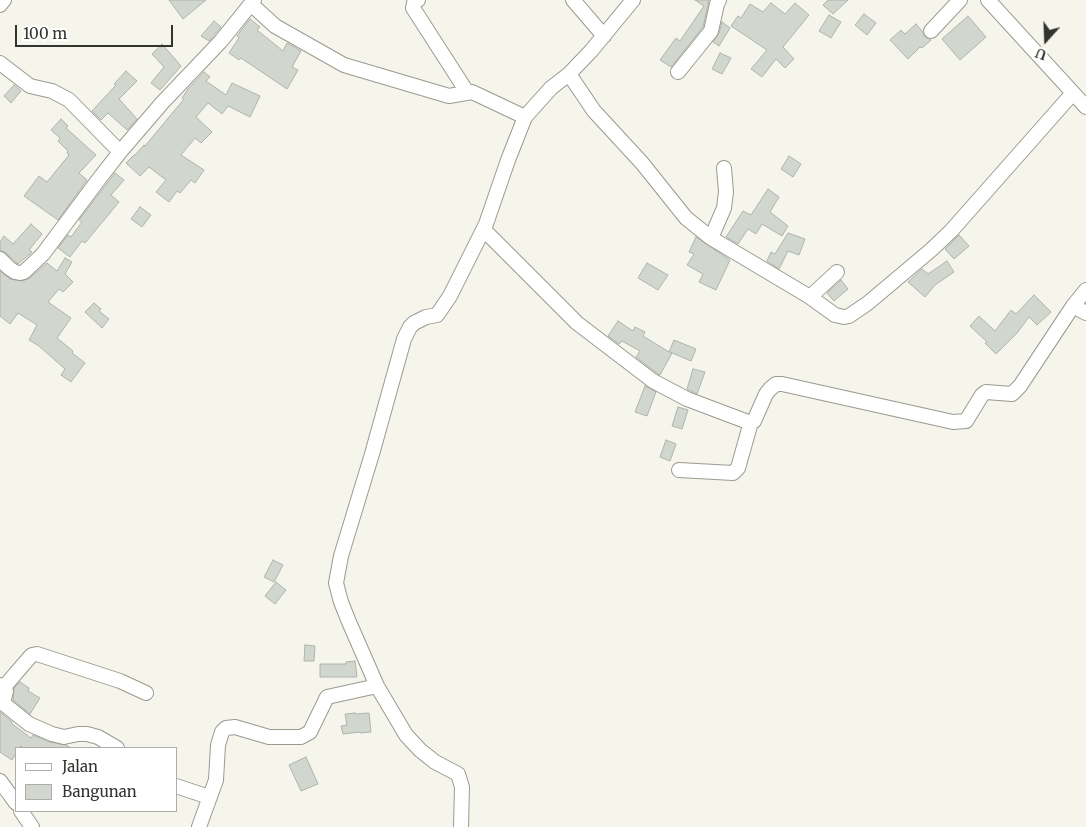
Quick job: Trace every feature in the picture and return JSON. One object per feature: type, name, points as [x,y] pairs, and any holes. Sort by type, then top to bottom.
[{"type":"street","points":[[0,5],[4,0]]},
{"type":"street","points":[[418,0],[414,3],[413,8],[467,92]]},
{"type":"street","points":[[573,0],[604,36]]},
{"type":"street","points":[[461,827],[462,787],[458,774],[435,762],[406,736],[377,686],[341,602],[336,583],[337,574],[404,339],[410,326],[414,322],[439,313],[450,296],[484,230],[525,117],[551,88],[569,74],[604,36],[633,0]]},
{"type":"street","points":[[678,72],[710,31],[716,4],[719,0]]},
{"type":"street","points":[[931,31],[960,0]]},
{"type":"street","points":[[988,0],[1086,107]]},
{"type":"street","points":[[0,259],[15,272],[24,272],[30,266],[53,242],[60,230],[120,152],[162,103],[221,41],[252,2],[276,26],[352,69],[449,96],[472,92],[525,117]]},
{"type":"street","points":[[0,63],[30,86],[52,91],[69,100],[120,152]]},
{"type":"street","points":[[569,74],[594,112],[642,163],[686,218],[710,238],[835,315],[840,316],[849,316],[868,302],[912,267],[951,231],[1073,93]]},
{"type":"street","points":[[710,238],[724,208],[726,192],[724,168]]},
{"type":"street","points":[[484,230],[577,323],[653,381],[687,399],[751,422]]},
{"type":"street","points":[[810,298],[837,272]]},
{"type":"street","points":[[679,470],[733,473],[738,468],[751,422],[754,421],[766,394],[776,384],[953,422],[966,421],[982,395],[986,392],[1012,394],[1020,386],[1073,306],[1086,290]]},
{"type":"street","points":[[1073,306],[1086,313]]},
{"type":"street","points":[[115,747],[93,736],[78,734],[64,737],[29,724],[4,704],[6,691],[2,686],[32,655],[37,654],[120,681],[146,693]]},
{"type":"street","points":[[199,827],[216,780],[218,745],[222,732],[226,728],[236,727],[269,737],[302,737],[310,732],[327,697],[377,686]]},
{"type":"street","points":[[0,781],[15,802]]},
{"type":"street","points":[[178,787],[210,797]]},
{"type":"street","points":[[22,812],[32,827]]},
{"type":"building","points":[[169,0],[206,0],[183,19]]},
{"type":"building","points":[[695,0],[709,0],[703,27],[671,67],[660,60],[676,38],[680,41],[704,6]]},
{"type":"building","points":[[828,0],[848,0],[833,14],[823,5]]},
{"type":"building","points":[[771,3],[785,14],[795,3],[809,15],[783,47],[794,59],[785,68],[776,59],[762,77],[751,69],[767,50],[731,26],[738,16],[741,18],[750,4],[763,12]]},
{"type":"building","points":[[864,14],[876,23],[867,35],[855,25]]},
{"type":"building","points":[[829,15],[841,22],[831,38],[819,31]]},
{"type":"building","points":[[968,16],[986,37],[960,60],[942,39]]},
{"type":"building","points":[[250,19],[260,27],[257,30],[283,51],[287,43],[301,51],[292,67],[298,70],[287,89],[241,58],[239,60],[229,53],[239,38],[237,36]]},
{"type":"building","points":[[214,21],[221,27],[209,41],[201,36]]},
{"type":"building","points":[[722,22],[730,28],[719,46],[713,42],[719,33]]},
{"type":"building","points":[[916,24],[925,37],[931,40],[922,48],[920,47],[908,59],[890,40],[901,30],[905,34]]},
{"type":"building","points":[[162,44],[181,66],[160,90],[151,83],[164,67],[152,54]]},
{"type":"building","points":[[720,53],[731,58],[722,74],[712,69]]},
{"type":"building","points":[[126,71],[137,81],[119,99],[137,119],[127,130],[108,113],[101,120],[92,111]]},
{"type":"building","points":[[204,72],[210,77],[206,81],[226,95],[232,83],[260,96],[250,117],[228,106],[222,114],[208,103],[196,117],[212,132],[201,143],[195,138],[181,155],[204,170],[195,183],[191,180],[180,193],[177,191],[169,202],[156,192],[166,180],[149,167],[140,176],[126,163],[145,146],[184,99],[182,98],[188,89]]},
{"type":"building","points":[[14,85],[21,91],[11,103],[4,96]]},
{"type":"building","points":[[61,119],[68,126],[66,128],[96,155],[79,173],[87,180],[58,220],[24,196],[39,176],[47,182],[69,155],[68,151],[58,141],[60,138],[51,130]]},
{"type":"building","points":[[789,156],[801,164],[793,177],[781,169]]},
{"type":"building","points":[[115,173],[124,180],[111,195],[119,202],[85,243],[82,241],[70,257],[58,248],[68,235],[71,237],[82,222],[79,220]]},
{"type":"building","points":[[768,189],[779,197],[770,212],[788,226],[782,236],[762,224],[756,234],[748,229],[738,244],[726,237],[743,211],[751,215]]},
{"type":"building","points":[[140,207],[151,215],[142,227],[131,219]]},
{"type":"building","points":[[31,224],[42,234],[29,250],[32,252],[18,264],[0,250],[0,242],[4,236],[13,244]]},
{"type":"building","points":[[788,233],[805,239],[799,255],[788,251],[779,269],[767,261],[771,252],[775,254]]},
{"type":"building","points":[[959,235],[969,246],[954,259],[945,249]]},
{"type":"building","points":[[696,237],[730,260],[716,290],[699,282],[703,274],[687,265],[694,254],[689,252]]},
{"type":"building","points":[[65,258],[72,262],[65,274],[73,282],[63,292],[59,289],[48,302],[71,318],[57,338],[85,363],[71,382],[61,375],[65,369],[39,346],[29,340],[37,325],[18,313],[10,324],[0,316],[0,271],[10,279],[22,281],[30,278],[47,263],[57,271]]},
{"type":"building","points":[[947,261],[954,272],[935,285],[925,297],[908,282],[922,269],[928,274]]},
{"type":"building","points":[[647,263],[668,275],[658,290],[638,278]]},
{"type":"building","points":[[841,280],[848,289],[834,301],[827,293]]},
{"type":"building","points":[[1034,295],[1051,312],[1037,325],[1029,317],[1017,333],[996,354],[985,343],[987,342],[970,326],[979,316],[995,331],[1011,310],[1016,314]]},
{"type":"building","points":[[94,303],[101,309],[99,311],[109,319],[102,328],[85,312]]},
{"type":"building","points":[[618,321],[633,331],[635,327],[645,332],[643,336],[669,352],[674,340],[696,349],[691,361],[670,352],[672,353],[660,375],[658,374],[636,357],[640,351],[622,341],[619,344],[608,336]]},
{"type":"building","points":[[693,369],[705,372],[697,394],[687,389]]},
{"type":"building","points":[[645,386],[656,392],[647,416],[635,412]]},
{"type":"building","points":[[678,407],[688,410],[682,429],[672,426]]},
{"type":"building","points":[[666,440],[676,444],[670,461],[660,457]]},
{"type":"building","points":[[273,560],[283,565],[274,582],[264,577]]},
{"type":"building","points":[[276,582],[286,590],[275,604],[265,596]]},
{"type":"building","points":[[305,645],[315,646],[314,661],[304,661]]},
{"type":"building","points":[[355,661],[357,677],[320,677],[320,664],[346,664],[346,662]]},
{"type":"building","points":[[20,682],[29,688],[28,691],[40,698],[30,714],[13,700],[14,688]]},
{"type":"building","points":[[0,712],[31,738],[33,735],[69,747],[15,747],[15,755],[12,760],[0,752]]},
{"type":"building","points":[[369,713],[371,732],[343,734],[341,726],[347,725],[345,714]]},
{"type":"building","points":[[306,757],[318,784],[301,791],[289,765]]}]
